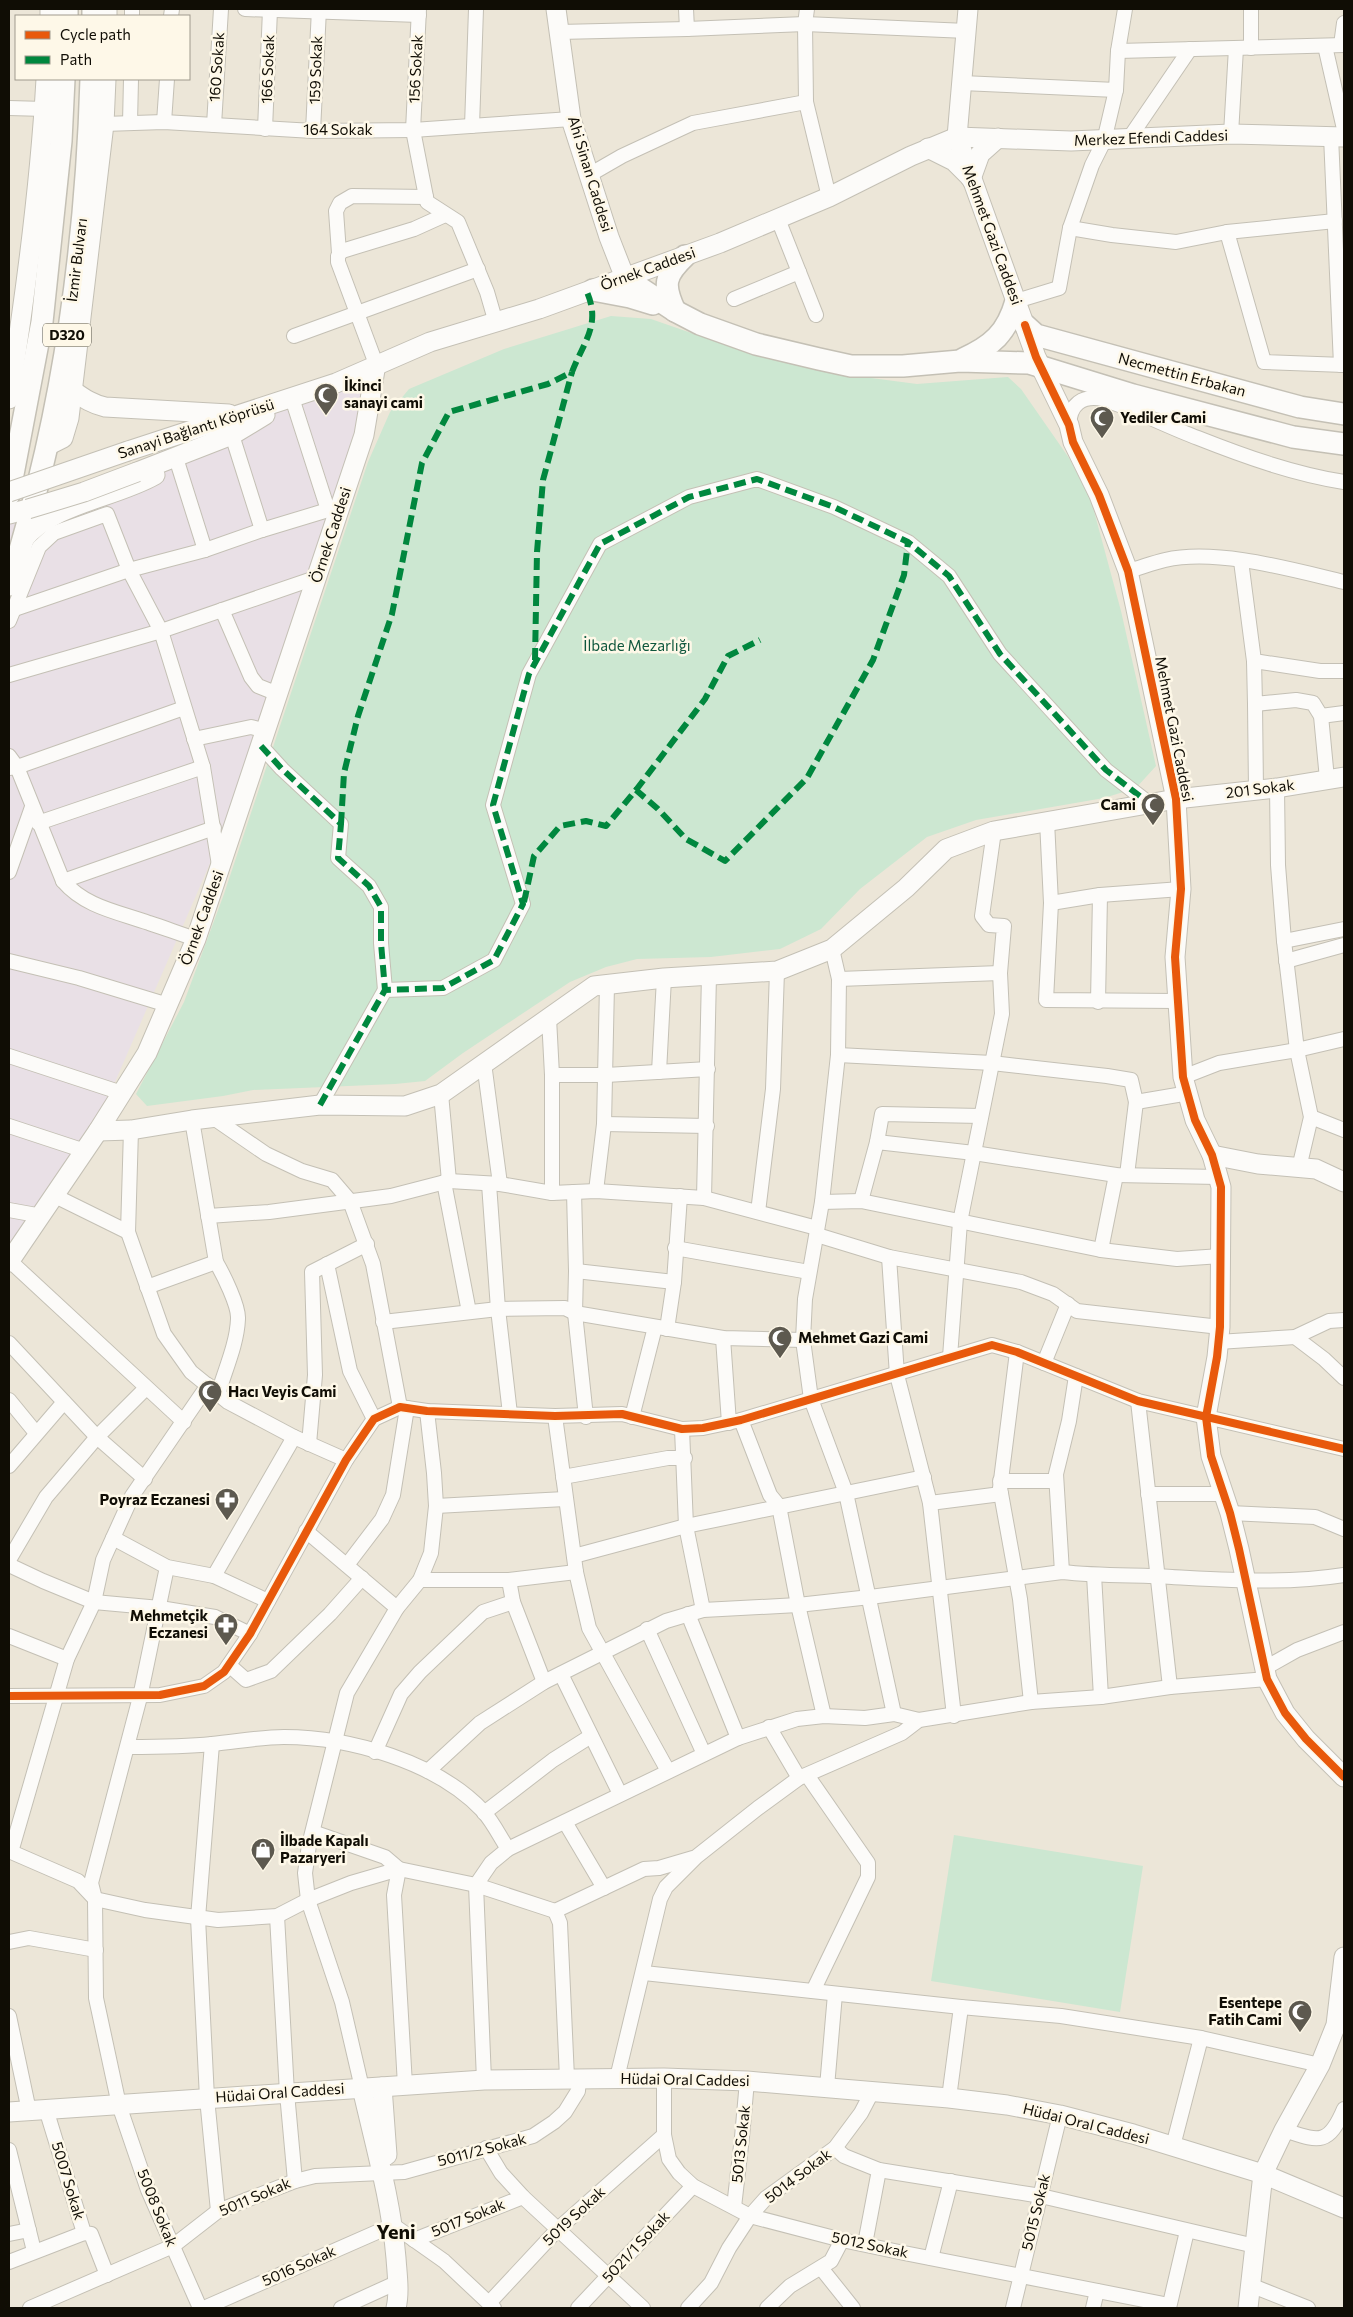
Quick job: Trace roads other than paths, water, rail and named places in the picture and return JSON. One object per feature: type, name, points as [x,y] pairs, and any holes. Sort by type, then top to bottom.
[{"type":"main road","name":"İzmir Bulvarı","points":[[10,485],[42,322],[61,141],[64,80]]},
{"type":"main road","name":"İzmir Bulvarı","points":[[9,585],[23,540],[47,446],[66,386],[71,310],[89,154],[91,80]]},
{"type":"main road","points":[[675,311],[666,287],[667,278],[685,256]]},
{"type":"main road","points":[[625,278],[675,311]]},
{"type":"main road","points":[[593,290],[630,297],[675,311]]},
{"type":"main road","points":[[960,361],[989,345],[1003,331],[1011,318],[1016,301]]},
{"type":"main road","name":"Necmettin Erbakan","points":[[675,311],[700,324],[756,344],[851,366],[903,366],[960,361],[1017,362],[1040,366],[1085,381],[1293,437],[1344,444]]},
{"type":"main road","name":"Necmettin Erbakan","points":[[1024,325],[1033,333],[1046,337],[1300,408],[1344,414]]},
{"type":"street","name":"160 Sokak","points":[[214,125],[221,9]]},
{"type":"street","points":[[245,9],[419,12]]},
{"type":"street","points":[[472,126],[476,9]]},
{"type":"street","name":"Ahi Sinan Caddesi","points":[[556,9],[571,119],[625,278]]},
{"type":"street","points":[[686,9],[687,29]]},
{"type":"street","points":[[807,9],[805,24],[806,102],[829,197]]},
{"type":"street","points":[[957,137],[968,9]]},
{"type":"street","points":[[1016,301],[1059,288],[1070,228],[1092,165],[1104,141],[1116,90],[1118,52],[1125,9]]},
{"type":"street","points":[[1251,9],[1251,48]]},
{"type":"street","name":"166 Sokak","points":[[265,128],[270,10]]},
{"type":"street","name":"159 Sokak","points":[[313,131],[319,10]]},
{"type":"street","name":"156 Sokak","points":[[419,12],[414,130],[426,197]]},
{"type":"street","points":[[1118,52],[1342,45],[1344,23]]},
{"type":"street","points":[[559,32],[805,24],[967,31]]},
{"type":"street","points":[[1228,232],[1264,362],[1343,365],[1341,272],[1335,221],[1340,134],[1324,46]]},
{"type":"street","points":[[1232,134],[1236,48]]},
{"type":"street","points":[[1128,140],[1190,50]]},
{"type":"street","points":[[9,399],[15,325],[37,202],[46,80]]},
{"type":"street","points":[[106,80],[104,124],[66,386],[82,399],[106,406],[241,415]]},
{"type":"street","points":[[130,123],[131,80]]},
{"type":"street","points":[[164,122],[167,80]]},
{"type":"street","points":[[962,83],[1116,90]]},
{"type":"street","points":[[589,174],[622,156],[693,123],[806,102]]},
{"type":"street","points":[[9,108],[45,109]]},
{"type":"street","name":"164 Sokak","points":[[104,124],[164,122],[313,131],[414,130],[571,119]]},
{"type":"street","name":"Merkez Efendi Caddesi","points":[[957,137],[1104,141],[1232,134],[1340,134]]},
{"type":"street","name":"Örnek Caddesi","points":[[10,1258],[42,1216],[85,1152],[147,1053],[196,940],[318,577],[333,512],[364,435],[376,364],[430,342],[496,323],[685,256],[829,197],[928,148],[957,137]]},
{"type":"street","name":"Mehmet Gazi Caddesi","points":[[957,137],[1040,366],[1099,495],[1128,571],[1176,799],[1181,889],[1175,957],[1177,1001],[1186,1085],[1195,1120],[1212,1155],[1221,1187],[1219,1335],[1206,1417],[1210,1456],[1230,1513],[1266,1673],[1284,1713],[1306,1739],[1344,1777]]},
{"type":"street","points":[[928,148],[954,162],[972,179],[980,154],[998,138]]},
{"type":"street","points":[[10,616],[129,570],[204,550],[262,530],[333,512],[292,398],[336,383],[376,364],[339,257],[336,211],[343,200],[352,196],[426,197],[427,202],[458,222],[478,269],[496,323]]},
{"type":"street","points":[[339,257],[414,229],[445,215]]},
{"type":"street","points":[[778,219],[816,315]]},
{"type":"street","points":[[1070,228],[1176,242],[1228,232],[1335,221]]},
{"type":"street","points":[[294,336],[478,269]]},
{"type":"street","points":[[734,299],[799,272]]},
{"type":"street","name":"Mehmet Gazi Caddesi","points":[[1017,362],[1034,380],[1061,428],[1071,434]]},
{"type":"street","points":[[1059,406],[1060,400],[1066,391],[1075,384],[1085,381]]},
{"type":"street","points":[[1071,434],[1069,415],[1078,402],[1092,397],[1103,399],[1198,438],[1274,466],[1308,476],[1344,482]]},
{"type":"street","name":"Sanayi Bağlantı Köprüsü","points":[[10,485],[128,451],[292,398]]},
{"type":"street","name":"Sanayi Bağlantı Köprüsü","points":[[9,514],[84,492],[232,435],[292,398]]},
{"type":"street","points":[[232,435],[262,530]]},
{"type":"street","points":[[10,616],[39,547],[54,533],[150,478],[173,459],[204,550]]},
{"type":"street","points":[[386,990],[443,988],[494,960],[523,904],[493,804],[529,674],[600,544],[689,497],[757,479],[834,507],[908,542],[949,576],[1000,654],[1106,770],[1150,804]]},
{"type":"street","points":[[23,540],[45,520],[104,506]]},
{"type":"street","points":[[104,506],[129,570],[160,631],[203,767],[220,868]]},
{"type":"street","points":[[1128,571],[1166,560],[1201,557],[1241,561],[1344,582]]},
{"type":"street","points":[[1241,561],[1254,662],[1256,790]]},
{"type":"street","points":[[9,675],[160,631],[318,577]]},
{"type":"street","points":[[222,610],[251,677],[258,686],[278,694]]},
{"type":"street","points":[[1254,662],[1320,671],[1344,671]]},
{"type":"street","points":[[1255,704],[1296,700],[1313,703],[1322,716],[1336,778]]},
{"type":"street","points":[[184,708],[12,764],[63,881],[72,893],[86,902],[196,940]]},
{"type":"street","points":[[1322,716],[1344,713]]},
{"type":"street","points":[[194,739],[251,726],[263,738],[282,769],[341,824],[338,858],[369,886],[381,908],[381,943],[386,990],[320,1105]]},
{"type":"street","points":[[38,823],[203,767]]},
{"type":"street","name":"201 Sokak","points":[[98,1131],[130,1130],[192,1120],[215,1119],[320,1105],[405,1106],[440,1094],[594,986],[664,978],[777,971],[832,949],[906,888],[946,849],[994,830],[1176,799],[1277,788],[1336,778]]},
{"type":"street","points":[[1277,788],[1278,865],[1284,941],[1297,1050],[1311,1117],[1299,1168]]},
{"type":"street","points":[[9,872],[32,807]]},
{"type":"street","points":[[1047,821],[1051,903],[1046,1000],[1098,1002],[1177,1001]]},
{"type":"street","points":[[63,881],[214,828]]},
{"type":"street","points":[[950,1357],[960,1222],[1002,1014],[1000,973],[1004,926],[988,925],[982,916],[994,830]]},
{"type":"street","points":[[1051,903],[1100,894],[1181,889]]},
{"type":"street","points":[[1098,1002],[1100,894]]},
{"type":"street","points":[[1284,941],[1344,929]]},
{"type":"street","points":[[1286,960],[1344,945]]},
{"type":"street","points":[[832,949],[840,979],[838,1055],[822,1202],[805,1300],[804,1340],[812,1399],[846,1492],[894,1714]]},
{"type":"street","points":[[9,961],[79,978],[168,1005]]},
{"type":"street","points":[[758,1212],[773,1089],[777,971]]},
{"type":"street","points":[[840,979],[1000,973]]},
{"type":"street","points":[[704,1198],[709,975]]},
{"type":"street","points":[[659,1072],[664,978]]},
{"type":"street","points":[[596,1191],[604,1124],[607,985]]},
{"type":"street","points":[[549,1018],[552,1075],[552,1193]]},
{"type":"street","points":[[1136,1102],[1186,1085],[1219,1063],[1297,1050],[1344,1039]]},
{"type":"street","points":[[838,1055],[992,1063],[1131,1080],[1136,1102],[1122,1175],[1101,1250]]},
{"type":"street","points":[[9,1056],[122,1093]]},
{"type":"street","points":[[484,1063],[495,1184],[498,1309],[510,1414]]},
{"type":"street","points":[[552,1075],[606,1075],[708,1069]]},
{"type":"street","points":[[440,1094],[447,1182],[469,1312]]},
{"type":"street","points":[[861,1201],[877,1142],[882,1114],[981,1116]]},
{"type":"street","points":[[1311,1117],[1344,1130]]},
{"type":"street","points":[[215,1119],[266,1154],[302,1171],[332,1180],[350,1202],[367,1244],[404,1408],[393,1496],[382,1520],[347,1565]]},
{"type":"street","points":[[192,1120],[216,1262],[226,1279],[238,1318],[231,1352],[213,1389],[184,1422],[132,1496],[104,1560],[94,1602],[67,1659],[10,1851],[78,1882],[95,1899],[146,1910],[198,1918],[238,1920],[278,1916],[308,1900],[351,1883],[399,1869],[476,1885],[554,1911],[560,1922],[573,2078]]},
{"type":"street","points":[[604,1124],[707,1126]]},
{"type":"street","points":[[9,1126],[85,1152]]},
{"type":"street","points":[[130,1130],[128,1232],[164,1334],[191,1372],[228,1402],[294,1437],[346,1460]]},
{"type":"street","points":[[877,1142],[974,1153],[1122,1175],[1218,1177]]},
{"type":"street","points":[[1212,1155],[1258,1164],[1316,1169],[1344,1182]]},
{"type":"street","points":[[208,1216],[269,1212],[350,1202],[391,1196],[447,1182],[495,1184],[552,1193],[596,1191],[704,1198],[758,1212],[889,1257],[1021,1282],[1053,1294],[1077,1310],[1219,1335],[1294,1338],[1328,1322],[1344,1320]]},
{"type":"street","points":[[574,1192],[575,1313],[586,1417]]},
{"type":"street","points":[[55,1196],[128,1232]]},
{"type":"street","points":[[632,1416],[674,1282],[680,1196]]},
{"type":"street","points":[[822,1202],[861,1201],[1101,1250],[1177,1259],[1221,1256]]},
{"type":"street","points":[[9,1210],[42,1216]]},
{"type":"street","points":[[309,1444],[315,1376],[312,1272],[367,1244]]},
{"type":"street","points":[[675,1248],[809,1272]]},
{"type":"street","points":[[889,1257],[897,1375],[930,1503],[954,1716]]},
{"type":"street","points":[[10,1258],[184,1422]]},
{"type":"street","points":[[147,1287],[216,1262]]},
{"type":"street","points":[[327,1264],[350,1371],[374,1419]]},
{"type":"street","points":[[576,1271],[674,1282]]},
{"type":"street","points":[[1044,1363],[1068,1304]]},
{"type":"street","points":[[384,1322],[498,1309],[565,1308],[575,1313],[723,1338],[804,1340]]},
{"type":"street","points":[[723,1338],[735,1422],[770,1495],[779,1506],[798,1605],[824,1716]]},
{"type":"street","points":[[1294,1338],[1324,1359],[1344,1378]]},
{"type":"street","points":[[9,1343],[97,1438],[145,1479]]},
{"type":"street","points":[[9,1696],[56,1698],[160,1695],[204,1686],[224,1672],[250,1634],[346,1460],[374,1419],[404,1408],[427,1411],[586,1417],[622,1414],[682,1429],[703,1428],[735,1422],[992,1345],[1017,1352],[1138,1401],[1344,1449]]},
{"type":"street","points":[[1017,1352],[1001,1488],[1020,1599],[1031,1702]]},
{"type":"street","points":[[1062,1572],[1056,1481],[1076,1376]]},
{"type":"street","points":[[9,1560],[46,1497],[97,1438],[146,1388]]},
{"type":"street","points":[[9,1400],[36,1433]]},
{"type":"street","points":[[1138,1401],[1170,1687]]},
{"type":"street","points":[[9,1466],[64,1402]]},
{"type":"street","points":[[396,2308],[398,2282],[393,2225],[384,2173],[375,2147],[342,2002],[308,1900],[305,1873],[334,1742],[347,1694],[397,1608],[420,1580],[431,1553],[436,1506],[427,1411]]},
{"type":"street","points":[[555,1416],[576,1572],[589,1628],[668,1771]]},
{"type":"street","points":[[682,1429],[686,1526],[703,1610]]},
{"type":"street","points":[[214,1576],[294,1437]]},
{"type":"street","points":[[563,1477],[668,1458],[684,1458]]},
{"type":"street","points":[[574,1556],[686,1526],[924,1477]]},
{"type":"street","points":[[930,1503],[1001,1488],[1056,1481]]},
{"type":"street","points":[[1148,1494],[1222,1494]]},
{"type":"street","points":[[436,1506],[566,1500]]},
{"type":"street","points":[[1230,1513],[1315,1517],[1344,1529]]},
{"type":"street","points":[[306,1531],[397,1608]]},
{"type":"street","points":[[114,1538],[167,1566],[214,1576],[268,1601]]},
{"type":"street","points":[[9,1565],[94,1602],[160,1608],[215,1617],[250,1634]]},
{"type":"street","name":"5008 Sokak","points":[[167,1566],[160,1608],[140,1697],[92,1882],[95,1899],[96,1998],[118,2105],[148,2190],[200,2308]]},
{"type":"street","points":[[420,1580],[509,1580],[576,1572]]},
{"type":"street","points":[[428,1771],[480,1723],[544,1682],[646,1629],[703,1610],[798,1605],[1062,1572],[1094,1575],[1246,1580],[1314,1580],[1344,1575]]},
{"type":"street","points":[[1094,1575],[1101,1697]]},
{"type":"street","points":[[228,1665],[246,1680],[271,1670],[330,1614],[362,1578]]},
{"type":"street","points":[[509,1580],[514,1602],[544,1682]]},
{"type":"street","points":[[375,1752],[401,1694],[420,1672],[483,1612],[514,1602]]},
{"type":"street","points":[[688,1614],[738,1738]]},
{"type":"street","points":[[646,1629],[704,1754]]},
{"type":"street","points":[[484,2080],[476,1885],[491,1863],[508,1849],[738,1738],[769,1727],[824,1716],[865,1718],[894,1714],[919,1720],[954,1716],[1031,1702],[1101,1697],[1266,1673],[1297,1650],[1344,1634]]},
{"type":"street","points":[[9,1636],[67,1659]]},
{"type":"street","points":[[561,1674],[620,1794]]},
{"type":"street","points":[[617,2078],[644,1973],[660,1899],[666,1888],[696,1857],[758,1808],[803,1776],[902,1732],[919,1720]]},
{"type":"street","points":[[769,1727],[868,1863],[868,1877],[813,1991]]},
{"type":"street","points":[[484,1812],[553,1760],[591,1736]]},
{"type":"street","points":[[128,1747],[212,1744],[284,1737],[334,1742],[375,1752],[428,1771],[462,1791],[484,1812],[508,1849]]},
{"type":"street","points":[[212,1744],[198,1918],[207,2098],[218,2211]]},
{"type":"street","points":[[565,1822],[604,1888]]},
{"type":"street","points":[[313,1832],[385,1857],[399,1869]]},
{"type":"street","points":[[554,1911],[644,1870],[660,1868],[696,1857]]},
{"type":"street","points":[[399,1869],[394,1895],[405,2084]]},
{"type":"street","points":[[278,1916],[295,2180]]},
{"type":"street","points":[[9,1942],[29,1938],[96,1950]]},
{"type":"street","points":[[1248,2308],[1263,2174],[1284,2130],[1320,2064],[1336,2025],[1344,1956]]},
{"type":"street","points":[[644,1973],[1061,2016],[1201,2038],[1320,2064]]},
{"type":"street","points":[[827,2087],[835,1994]]},
{"type":"street","points":[[949,2098],[961,2007]]},
{"type":"street","name":"5007 Sokak","points":[[9,2016],[38,2110],[84,2233],[91,2234],[107,2275]]},
{"type":"street","points":[[1173,2146],[1201,2038]]},
{"type":"street","name":"5011/2 Sokak","points":[[384,2173],[404,2172],[533,2136],[554,2122],[572,2102],[578,2091],[573,2078]]},
{"type":"street","name":"Hüdai Oral Caddesi","points":[[9,2112],[484,2080],[664,2078],[747,2081],[873,2090],[1007,2105],[1060,2115],[1173,2146],[1263,2174],[1344,2208]]},
{"type":"street","name":"5012 Sokak","points":[[664,2078],[664,2135],[669,2159],[679,2173],[694,2186],[750,2216],[842,2240],[1169,2306]]},
{"type":"street","name":"5013 Sokak","points":[[734,2207],[747,2081]]},
{"type":"street","points":[[382,2087],[387,2158],[384,2173]]},
{"type":"street","name":"5014 Sokak","points":[[688,2308],[711,2283],[729,2248],[750,2216],[766,2198],[835,2148],[861,2113],[873,2090]]},
{"type":"street","points":[[1284,2130],[1315,2140],[1323,2138],[1337,2126],[1344,2109]]},
{"type":"street","name":"5015 Sokak","points":[[1013,2308],[1060,2115]]},
{"type":"street","name":"5019 Sokak","points":[[491,2305],[558,2229],[664,2135]]},
{"type":"street","points":[[486,2148],[501,2173],[523,2197],[643,2308]]},
{"type":"street","points":[[835,2148],[844,2156],[878,2170],[1041,2196],[1255,2246]]},
{"type":"street","points":[[9,2150],[11,2169],[34,2251]]},
{"type":"street","points":[[865,2244],[878,2170]]},
{"type":"street","name":"5011 Sokak","points":[[30,2308],[173,2246],[218,2211],[295,2180],[315,2176],[384,2173]]},
{"type":"street","points":[[931,2258],[952,2181]]},
{"type":"street","name":"5021/1 Sokak","points":[[578,2308],[694,2186]]},
{"type":"street","name":"5017 Sokak","points":[[414,2240],[523,2197]]},
{"type":"street","points":[[393,2225],[444,2261],[491,2305]]},
{"type":"street","name":"5016 Sokak","points":[[204,2308],[393,2225]]},
{"type":"street","points":[[9,2234],[29,2230]]},
{"type":"street","points":[[1169,2306],[1187,2231]]},
{"type":"street","points":[[9,2262],[84,2233]]},
{"type":"street","points":[[767,2308],[790,2286],[831,2260],[842,2240]]},
{"type":"street","points":[[820,2268],[853,2308]]},
{"type":"street","points":[[341,2308],[398,2282]]},
{"type":"street","points":[[1250,2285],[1308,2308]]},
{"type":"street","points":[[1093,2308],[1097,2291]]},
{"type":"place","name":"İkinci sanayi cami","points":[[326,416]]},
{"type":"place","name":"Yediler Cami","points":[[1102,439]]},
{"type":"place","name":"Cami","points":[[1153,826]]},
{"type":"place","name":"Mehmet Gazi Cami","points":[[780,1359]]},
{"type":"place","name":"Hacı Veyis Cami","points":[[210,1413]]},
{"type":"place","name":"Poyraz Eczanesi","points":[[227,1521]]},
{"type":"place","name":"Mehmetçik Eczanesi","points":[[226,1646]]},
{"type":"place","name":"İlbade Kapalı Pazaryeri","points":[[263,1871]]},
{"type":"place","name":"Esentepe Fatih Cami","points":[[1300,2033]]},
{"type":"district","name":"Yeni","points":[[396,2232]]},
{"type":"park label","name":"İlbade Mezarlığı","points":[[637,646]]}]
